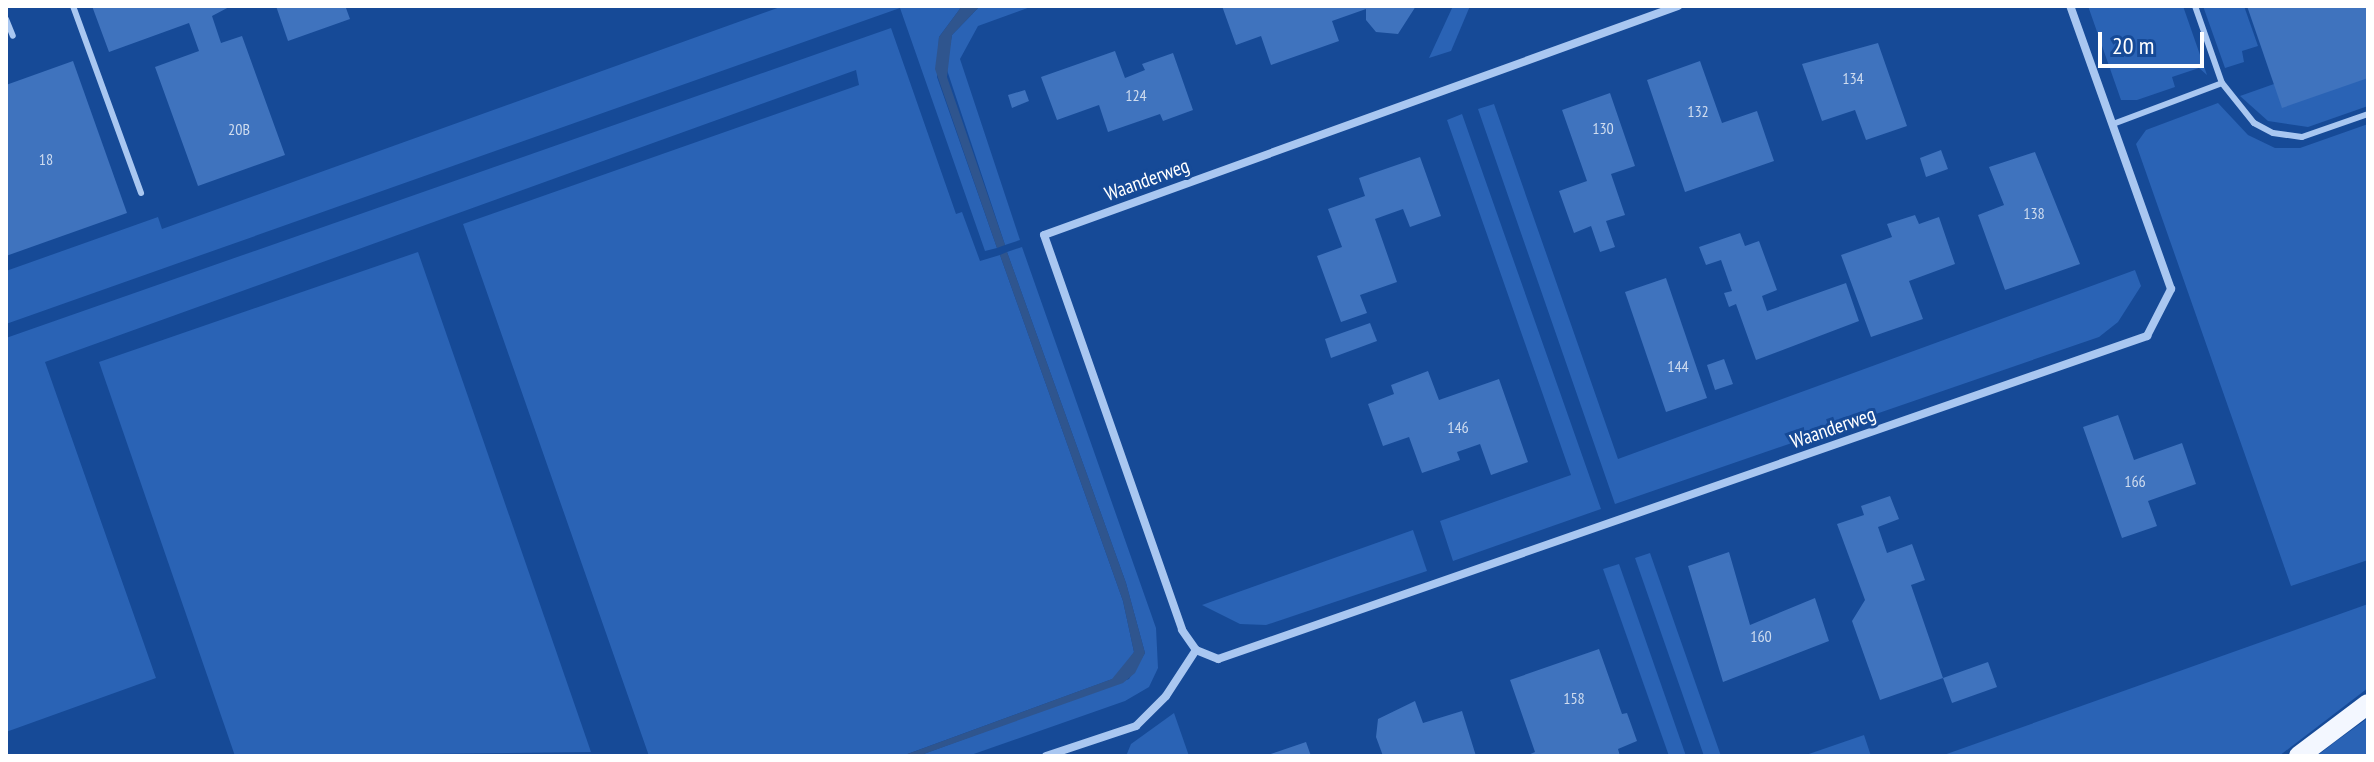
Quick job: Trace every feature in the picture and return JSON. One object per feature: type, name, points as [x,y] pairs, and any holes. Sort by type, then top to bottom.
[{"type":"main road","points":[[2299,756],[2368,704]]},
{"type":"street","name":"Waanderweg","points":[[1678,6],[1044,235],[1182,630],[1196,650],[1218,659],[2147,336],[2171,289],[2070,6]]},
{"type":"street","points":[[1046,756],[1136,726],[1166,696],[1196,650]]},
{"type":"lane","points":[[73,6],[141,193]]},
{"type":"lane","points":[[2195,6],[2222,83],[2254,123],[2273,133],[2302,137],[2368,114]]},
{"type":"lane","points":[[6,19],[13,36]]},
{"type":"lane","points":[[2113,124],[2222,83]]},
{"type":"shaded area","points":[[783,6],[962,6],[939,37],[937,77],[997,248],[985,251],[900,8],[6,324],[6,271],[158,217],[162,229]]},
{"type":"shaded area","points":[[962,6],[980,6],[952,35],[947,77],[1005,245],[997,248],[935,69],[939,37]]},
{"type":"shaded area","points":[[980,6],[1033,6],[978,26],[960,59],[1020,240],[1005,245],[946,67],[952,35]]},
{"type":"shaded area","points":[[1453,6],[1470,6],[1451,51],[1429,58]]},
{"type":"shaded area","points":[[2088,6],[2183,6],[2207,75],[2199,68],[2172,77],[2175,87],[2137,100],[2121,100]]},
{"type":"shaded area","points":[[2203,6],[2244,6],[2258,46],[2242,51],[2244,62],[2225,68]]},
{"type":"shaded area","points":[[891,28],[956,214],[962,212],[980,261],[1000,255],[1123,601],[1134,652],[1118,677],[902,756],[649,756],[463,224],[859,85],[856,70],[45,362],[156,678],[6,732],[6,338]]},
{"type":"shaded area","points":[[2368,78],[2368,106],[2308,127],[2268,121],[2240,96],[2274,84]]},
{"type":"shaded area","points":[[2218,103],[2248,135],[2275,148],[2300,148],[2368,124],[2368,560],[2291,586],[2136,144],[2146,130]]},
{"type":"shaded area","points":[[1494,104],[1618,459],[2135,270],[2141,286],[2118,322],[2099,337],[1615,504],[1478,109]]},
{"type":"shaded area","points":[[1462,114],[1601,509],[1453,561],[1440,521],[1571,475],[1447,120]]},
{"type":"shaded area","points":[[1022,247],[1156,628],[1158,668],[1149,687],[1125,701],[968,756],[918,756],[1129,679],[1145,653],[1126,583],[1007,252]]},
{"type":"shaded area","points":[[418,252],[591,752],[235,756],[99,362]]},
{"type":"shaded area","points":[[1007,252],[1126,583],[1145,653],[1135,673],[1123,683],[918,756],[902,756],[1112,679],[1134,652],[1123,601],[1000,255]]},
{"type":"shaded area","points":[[1413,530],[1427,571],[1266,625],[1240,624],[1202,605]]},
{"type":"shaded area","points":[[1650,553],[1721,756],[1704,756],[1635,558]]},
{"type":"shaded area","points":[[1619,564],[1686,756],[1669,756],[1603,569]]},
{"type":"shaded area","points":[[2368,604],[2368,688],[2279,756],[1941,756]]},
{"type":"shaded area","points":[[1174,713],[1189,756],[1126,756],[1131,744]]},
{"type":"shaded area","points":[[2368,718],[2368,756],[2317,756],[2335,742]]},
{"type":"shaded area","points":[[1864,735],[1871,756],[1803,756]]},
{"type":"building","points":[[92,6],[231,6],[212,16],[221,43],[242,36],[285,155],[198,186],[155,67],[199,51],[189,23],[109,52]]},
{"type":"building","points":[[276,6],[352,6],[346,8],[350,19],[288,41]]},
{"type":"building","points":[[1222,6],[1416,6],[1398,34],[1376,32],[1366,20],[1366,9],[1332,21],[1339,41],[1271,65],[1261,36],[1236,45]]},
{"type":"building","points":[[2247,6],[2368,6],[2368,78],[2282,108]]},
{"type":"building","points":[[1878,43],[1907,126],[1866,140],[1855,110],[1822,121],[1802,64]]},
{"type":"building","points":[[1115,51],[1125,78],[1145,70],[1142,64],[1173,53],[1193,110],[1163,121],[1160,114],[1108,132],[1099,105],[1057,120],[1041,77]]},
{"type":"building","points":[[73,61],[127,213],[6,256],[6,85]]},
{"type":"building","points":[[1700,61],[1722,123],[1757,111],[1774,161],[1685,192],[1647,80]]},
{"type":"building","points":[[1025,90],[1029,101],[1012,108],[1008,95]]},
{"type":"building","points":[[1610,93],[1635,166],[1611,174],[1625,215],[1606,221],[1615,247],[1600,252],[1591,226],[1574,233],[1559,191],[1587,181],[1562,110]]},
{"type":"building","points":[[1941,150],[1948,169],[1926,177],[1920,158]]},
{"type":"building","points":[[2035,152],[2080,264],[2005,290],[1978,215],[2004,205],[1989,167]]},
{"type":"building","points":[[1420,157],[1441,216],[1410,227],[1403,209],[1375,219],[1397,282],[1360,295],[1367,313],[1341,322],[1317,256],[1342,247],[1328,209],[1365,196],[1359,178]]},
{"type":"building","points":[[1915,215],[1919,224],[1939,217],[1955,264],[1909,281],[1923,319],[1871,337],[1841,255],[1892,237],[1887,224]]},
{"type":"building","points":[[1740,233],[1745,246],[1759,241],[1777,290],[1762,296],[1767,311],[1846,283],[1859,321],[1756,360],[1736,304],[1729,307],[1724,293],[1732,291],[1721,260],[1706,265],[1699,247]]},
{"type":"building","points":[[1666,278],[1707,398],[1666,412],[1625,292]]},
{"type":"building","points":[[1370,323],[1377,341],[1331,358],[1325,339]]},
{"type":"building","points":[[1724,359],[1733,384],[1715,390],[1707,365]]},
{"type":"building","points":[[1428,371],[1439,400],[1499,379],[1528,462],[1491,475],[1480,444],[1457,452],[1460,460],[1422,473],[1409,437],[1383,446],[1368,404],[1394,394],[1391,385]]},
{"type":"building","points":[[2118,415],[2134,460],[2182,443],[2196,484],[2148,501],[2157,526],[2122,538],[2083,427]]},
{"type":"building","points":[[1890,496],[1899,519],[1878,527],[1887,553],[1912,544],[1925,580],[1911,585],[1943,678],[1880,700],[1852,621],[1865,600],[1837,524],[1864,515],[1861,506]]},
{"type":"building","points":[[1729,552],[1750,625],[1815,598],[1829,641],[1723,682],[1688,566]]},
{"type":"building","points":[[1599,649],[1622,714],[1627,713],[1637,741],[1618,749],[1620,756],[1526,756],[1535,752],[1510,680]]},
{"type":"building","points":[[1988,662],[1997,687],[1952,703],[1943,678]]},
{"type":"building","points":[[1415,701],[1423,723],[1462,711],[1476,756],[1383,756],[1376,737],[1378,719]]},
{"type":"building","points":[[1306,742],[1311,756],[1265,756]]}]
